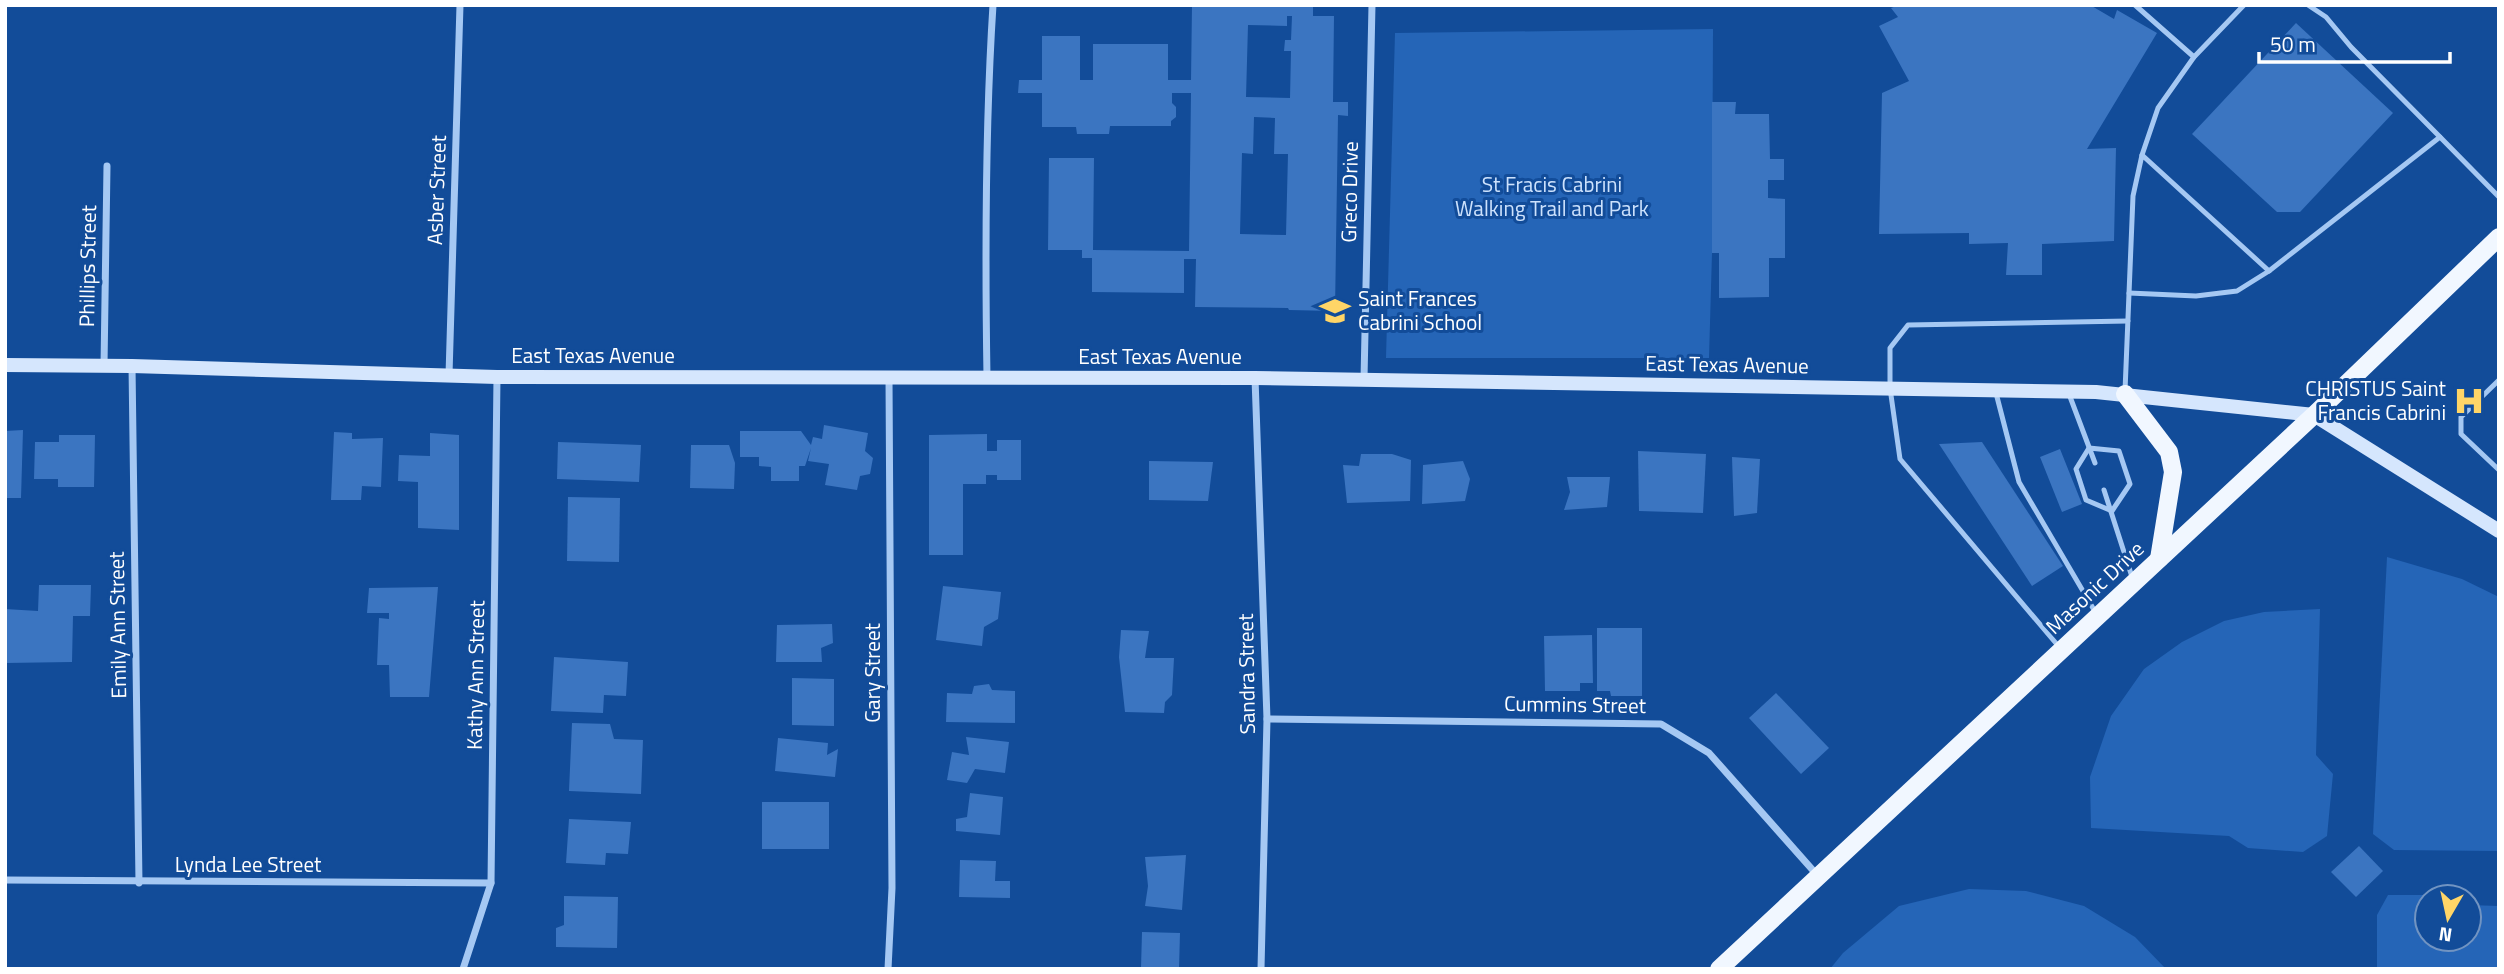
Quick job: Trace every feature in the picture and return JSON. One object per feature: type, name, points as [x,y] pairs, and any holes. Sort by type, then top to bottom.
[{"type":"main road","name":"Masonic Drive","points":[[1719,969],[2314,415],[2499,237]]},
{"type":"main road","points":[[2125,394],[2169,452],[2173,472],[2159,559]]},
{"type":"street","name":"Asber Street","points":[[449,376],[460,5]]},
{"type":"street","points":[[987,377],[986,112],[993,5]]},
{"type":"street","name":"Greco Drive","points":[[1364,380],[1372,5]]},
{"type":"street","name":"Phillips Street","points":[[104,366],[107,166]]},
{"type":"street","name":"East Texas Avenue","points":[[5,365],[497,377],[1255,378],[2067,391],[2125,394],[2314,415]]},
{"type":"street","name":"Emily Ann Street","points":[[132,366],[139,883]]},
{"type":"street","name":"Gary Street","points":[[888,969],[892,888],[889,376]]},
{"type":"street","name":"Kathy Ann Street","points":[[463,969],[491,883],[497,377]]},
{"type":"street","name":"Sandra Street","points":[[1255,378],[1267,719],[1261,969]]},
{"type":"street","points":[[2314,415],[2499,531]]},
{"type":"street","name":"Cummins Street","points":[[1267,719],[1661,724],[1709,753],[1818,877]]},
{"type":"street","name":"Lynda Lee Street","points":[[5,880],[139,883],[491,883]]},
{"type":"lane","points":[[2135,5],[2194,58]]},
{"type":"lane","points":[[2125,394],[2133,196],[2142,155],[2158,108],[2194,58],[2244,5]]},
{"type":"lane","points":[[2308,5],[2326,17],[2351,47],[2499,197]]},
{"type":"lane","points":[[2129,293],[2196,296],[2237,291],[2269,271],[2440,137]]},
{"type":"lane","points":[[2142,155],[2269,271]]},
{"type":"lane","points":[[2061,650],[1900,459],[1889,388],[1890,348],[1908,325],[2128,321]]},
{"type":"lane","points":[[2499,380],[2461,417],[2461,435],[2499,470]]},
{"type":"lane","points":[[1995,390],[2020,482],[2098,616]]},
{"type":"lane","points":[[2067,391],[2095,463]]},
{"type":"lane","points":[[2089,448],[2119,451],[2130,484],[2112,511]]},
{"type":"lane","points":[[2089,448],[2076,469],[2086,500],[2112,511]]},
{"type":"lane","points":[[2104,490],[2134,583]]},
{"type":"green space","name":"St Fracis Cabrini Walking Trail and Park","points":[[1713,29],[1709,358],[1386,358],[1395,33]]},
{"type":"green space","points":[[2387,557],[2462,579],[2499,597],[2499,851],[2394,850],[2373,834]]},
{"type":"green space","points":[[2320,609],[2316,755],[2333,774],[2327,836],[2303,852],[2248,848],[2229,836],[2091,828],[2090,777],[2111,716],[2144,669],[2182,642],[2224,621],[2264,612]]},
{"type":"green space","points":[[1969,889],[2026,891],[2084,906],[2135,937],[2166,969],[1830,969],[1843,953],[1899,906]]},
{"type":"green space","points":[[2388,895],[2413,895],[2413,953],[2483,953],[2483,905],[2499,906],[2499,969],[2377,969],[2377,915]]},
{"type":"building","points":[[1192,5],[1313,5],[1313,16],[1334,16],[1333,102],[1348,102],[1348,116],[1338,115],[1335,311],[1195,307],[1196,259],[1184,259],[1184,293],[1092,292],[1092,258],[1082,258],[1082,250],[1048,250],[1049,158],[1094,158],[1093,250],[1189,251],[1191,93],[1172,93],[1176,117],[1171,121],[1171,126],[1110,126],[1109,134],[1077,134],[1076,127],[1042,127],[1042,93],[1018,93],[1019,80],[1042,80],[1042,36],[1080,36],[1080,80],[1093,80],[1093,44],[1168,44],[1168,80],[1191,80]],"holes":[[[1287,16],[1292,16],[1291,40],[1285,40],[1284,51],[1291,51],[1290,98],[1246,97],[1248,25],[1287,26]],[[1254,117],[1275,118],[1274,154],[1288,154],[1286,235],[1240,234],[1242,153],[1253,154]]]},
{"type":"building","points":[[1899,5],[2090,5],[2114,19],[2117,10],[2157,33],[2087,149],[2116,148],[2114,241],[2042,244],[2042,275],[2006,275],[2008,243],[1969,244],[1969,233],[1879,234],[1882,93],[1909,81],[1879,26],[1898,17],[1891,8]]},
{"type":"building","points":[[2296,23],[2393,113],[2300,212],[2277,212],[2192,134]]},
{"type":"building","points":[[1712,102],[1736,102],[1735,114],[1769,114],[1770,159],[1784,159],[1784,180],[1768,180],[1768,198],[1785,199],[1785,258],[1769,258],[1769,297],[1719,298],[1719,253],[1712,253]]},
{"type":"building","points":[[824,425],[868,433],[865,451],[873,458],[870,474],[860,476],[857,490],[825,485],[829,464],[808,461],[811,448],[805,466],[799,466],[799,481],[771,481],[771,467],[759,466],[759,457],[740,457],[740,431],[801,431],[811,445],[813,437],[822,439]]},
{"type":"building","points":[[23,430],[21,498],[5,498],[5,431]]},
{"type":"building","points":[[334,432],[352,433],[352,439],[383,438],[381,487],[362,486],[361,500],[331,500]]},
{"type":"building","points":[[430,433],[459,435],[459,530],[418,528],[418,482],[398,481],[399,455],[430,456]]},
{"type":"building","points":[[987,434],[987,451],[997,451],[997,440],[1021,440],[1021,480],[997,480],[997,475],[986,475],[986,484],[963,484],[963,555],[929,555],[929,435]]},
{"type":"building","points":[[59,435],[95,435],[94,487],[58,487],[58,479],[34,479],[35,442],[59,442]]},
{"type":"building","points":[[558,442],[641,445],[639,482],[557,479]]},
{"type":"building","points":[[1982,442],[2063,566],[2032,586],[1939,444]]},
{"type":"building","points":[[691,445],[729,445],[735,463],[734,489],[690,488]]},
{"type":"building","points":[[2060,449],[2082,504],[2062,512],[2040,457]]},
{"type":"building","points":[[1638,451],[1706,454],[1703,513],[1639,511]]},
{"type":"building","points":[[1361,454],[1392,454],[1411,460],[1410,501],[1347,503],[1343,465],[1359,466]]},
{"type":"building","points":[[1732,457],[1760,459],[1757,513],[1734,516]]},
{"type":"building","points":[[1149,461],[1213,462],[1208,501],[1149,500]]},
{"type":"building","points":[[1463,461],[1470,479],[1465,501],[1422,504],[1423,465]]},
{"type":"building","points":[[1567,477],[1610,477],[1607,507],[1564,510],[1570,492]]},
{"type":"building","points":[[568,497],[620,498],[619,562],[567,561]]},
{"type":"building","points":[[39,585],[91,585],[90,616],[73,616],[72,662],[5,663],[5,609],[38,611]]},
{"type":"building","points":[[943,586],[1001,592],[998,619],[984,627],[982,646],[936,640]]},
{"type":"building","points":[[438,587],[429,697],[390,697],[389,665],[377,665],[379,618],[389,619],[389,613],[367,613],[369,588]]},
{"type":"building","points":[[832,624],[833,643],[821,648],[822,662],[776,662],[777,625]]},
{"type":"building","points":[[1597,628],[1642,628],[1642,696],[1611,696],[1610,691],[1597,691]]},
{"type":"building","points":[[1121,630],[1149,631],[1145,658],[1174,658],[1172,695],[1165,702],[1164,713],[1125,712],[1119,657]]},
{"type":"building","points":[[1592,635],[1593,683],[1580,683],[1580,691],[1545,691],[1544,636]]},
{"type":"building","points":[[554,657],[628,662],[626,696],[604,695],[603,713],[551,711]]},
{"type":"building","points":[[792,678],[834,679],[834,726],[792,725]]},
{"type":"building","points":[[989,684],[992,690],[1015,691],[1015,723],[946,722],[947,693],[972,694],[974,686]]},
{"type":"building","points":[[1776,693],[1829,748],[1801,774],[1749,718]]},
{"type":"building","points":[[572,723],[610,724],[614,739],[643,740],[641,794],[569,791]]},
{"type":"building","points":[[966,737],[1009,742],[1005,773],[975,769],[967,783],[947,780],[952,752],[969,755]]},
{"type":"building","points":[[778,738],[828,743],[827,755],[838,749],[835,777],[775,771]]},
{"type":"building","points":[[970,793],[1003,797],[1000,835],[956,831],[956,819],[967,817]]},
{"type":"building","points":[[762,802],[829,802],[829,849],[762,849]]},
{"type":"building","points":[[569,819],[631,822],[628,854],[606,853],[605,865],[566,863]]},
{"type":"building","points":[[2359,846],[2383,871],[2356,897],[2331,872]]},
{"type":"building","points":[[1186,855],[1182,910],[1145,906],[1148,886],[1145,857]]},
{"type":"building","points":[[960,860],[996,861],[995,881],[1010,881],[1010,898],[959,897]]},
{"type":"building","points":[[564,896],[618,897],[617,948],[556,947],[556,928],[564,925]]},
{"type":"building","points":[[1142,932],[1180,933],[1179,969],[1141,968]]},
{"type":"place","name":"Saint Frances Cabrini School","points":[[1335,311]]},
{"type":"place","name":"CHRISTUS Saint Francis Cabrini","points":[[2469,401]]}]
